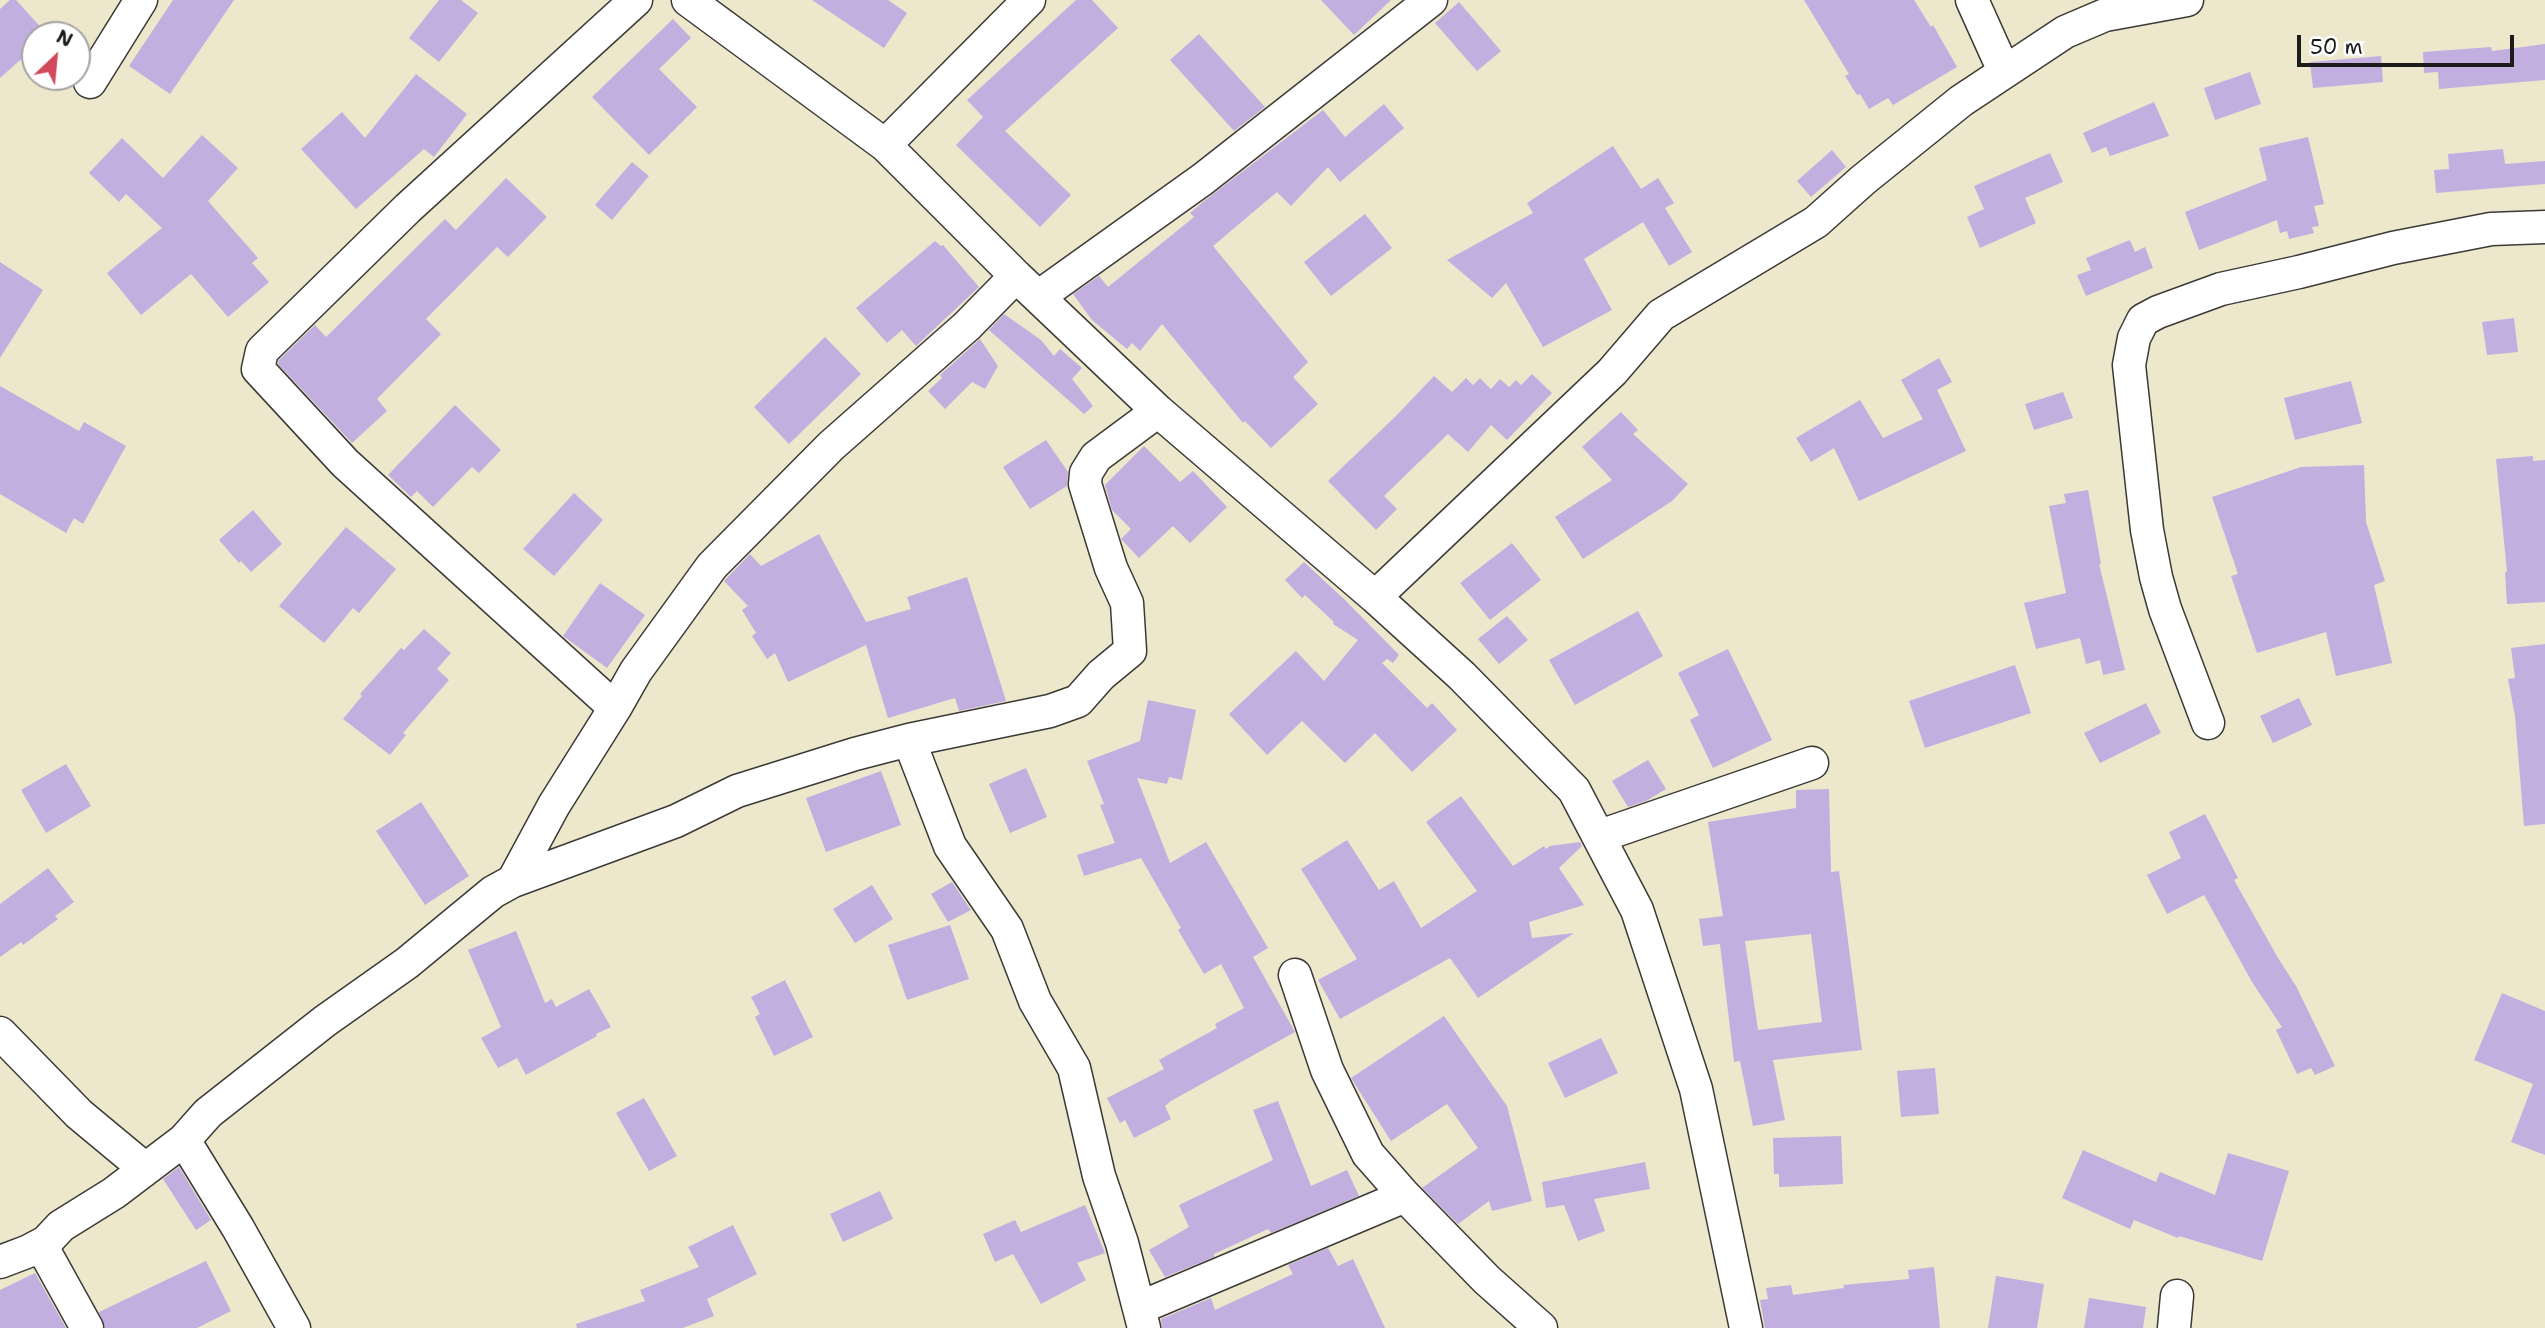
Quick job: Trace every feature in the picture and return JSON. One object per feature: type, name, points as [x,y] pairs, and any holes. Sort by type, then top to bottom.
[{"type":"street","points":[[91,80],[141,0]]},
{"type":"street","points":[[615,708],[345,463],[258,369],[262,351],[398,217],[636,0]]},
{"type":"street","points":[[688,0],[885,145],[1027,287],[1158,411],[1375,597],[1462,676],[1574,790],[1637,910],[1696,1089],[1746,1328]]},
{"type":"street","points":[[885,145],[1029,0]]},
{"type":"street","points":[[513,881],[554,805],[636,671],[712,566],[831,446],[967,326],[1203,179],[1431,0]]},
{"type":"street","points":[[1972,0],[2004,71]]},
{"type":"street","points":[[1375,597],[1612,372],[1661,314],[1816,222],[1863,180],[1961,101],[2065,32],[2105,15],[2187,0]]},
{"type":"street","points":[[2208,723],[2165,609],[2147,530],[2129,366],[2134,338],[2143,320],[2221,289],[2393,248],[2491,229],[2545,227]]},
{"type":"street","points":[[0,1262],[29,1251],[61,1226],[114,1193],[184,1140],[208,1113],[300,1040],[407,963],[493,892],[513,881],[654,830],[737,791],[909,740],[1050,711],[1078,701],[1101,675],[1130,651],[1127,603],[1111,568],[1085,484],[1086,474],[1096,457],[1158,411]]},
{"type":"street","points":[[909,740],[950,846],[1007,929],[1035,1001],[1074,1068],[1099,1176],[1122,1243],[1142,1318],[1405,1196]]},
{"type":"street","points":[[1600,836],[1812,763]]},
{"type":"street","points":[[1295,975],[1327,1070],[1368,1154],[1487,1280],[1541,1328]]},
{"type":"street","points":[[0,1033],[79,1114],[144,1168]]},
{"type":"street","points":[[184,1140],[294,1328]]},
{"type":"street","points":[[40,1244],[88,1328]]},
{"type":"street","points":[[2174,1328],[2177,1296]]},
{"type":"building","points":[[10,0],[16,0],[35,21],[21,21],[21,59],[0,78],[0,9]]},
{"type":"building","points":[[173,0],[234,0],[170,94],[129,66]]},
{"type":"building","points":[[439,0],[461,0],[478,13],[439,62],[409,38]]},
{"type":"building","points":[[812,0],[888,0],[907,13],[884,48]]},
{"type":"building","points":[[1076,0],[1092,0],[1118,28],[1005,131],[1071,195],[1040,227],[956,145],[983,117],[967,100]]},
{"type":"building","points":[[1321,0],[1391,0],[1354,35]]},
{"type":"building","points":[[1804,0],[1914,0],[1931,27],[1933,25],[1957,67],[1893,105],[1888,98],[1869,109],[1845,76],[1849,74]]},
{"type":"building","points":[[1459,2],[1501,51],[1477,71],[1435,23]]},
{"type":"building","points":[[673,19],[691,38],[659,69],[697,107],[649,155],[592,97]]},
{"type":"building","points":[[1199,34],[1265,107],[1234,131],[1170,60]]},
{"type":"building","points":[[2545,44],[2545,80],[2439,89],[2438,72],[2424,73],[2423,52],[2491,47],[2492,51]]},
{"type":"building","points":[[2381,56],[2383,82],[2313,88],[2310,62]]},
{"type":"building","points":[[2250,72],[2261,104],[2215,120],[2204,88]]},
{"type":"building","points":[[416,74],[467,114],[434,157],[424,149],[356,209],[301,149],[342,112],[365,138]]},
{"type":"building","points":[[2154,102],[2169,136],[2110,156],[2106,147],[2092,153],[2083,133]]},
{"type":"building","points":[[1384,104],[1404,128],[1340,182],[1328,167],[1291,206],[1277,192],[1213,246],[1308,362],[1293,377],[1318,404],[1271,448],[1245,421],[1243,423],[1162,324],[1140,351],[1132,343],[1127,349],[1092,320],[1073,294],[1099,276],[1108,287],[1194,217],[1190,213],[1204,201],[1323,110],[1345,137]]},
{"type":"building","points":[[202,135],[238,168],[208,201],[258,258],[252,263],[269,282],[228,317],[191,274],[141,315],[107,273],[162,228],[126,194],[119,202],[89,173],[122,138],[163,178]]},
{"type":"building","points":[[2308,137],[2324,204],[2314,206],[2319,226],[2312,227],[2314,233],[2289,239],[2287,231],[2280,233],[2277,220],[2199,250],[2185,212],[2267,180],[2259,148]]},
{"type":"building","points":[[1613,146],[1641,189],[1658,178],[1674,203],[1665,208],[1692,252],[1669,266],[1643,222],[1584,259],[1612,310],[1543,347],[1506,283],[1492,298],[1447,260],[1533,213],[1527,203]]},
{"type":"building","points":[[2503,149],[2505,164],[2545,161],[2545,184],[2436,193],[2434,170],[2449,169],[2448,154]]},
{"type":"building","points":[[1832,150],[1846,167],[1811,197],[1797,181]]},
{"type":"building","points":[[2050,153],[2063,182],[2025,198],[2036,223],[1980,248],[1967,217],[1984,209],[1974,186]]},
{"type":"building","points":[[632,162],[649,176],[612,220],[595,205]]},
{"type":"building","points":[[506,178],[547,217],[508,257],[497,247],[426,319],[441,334],[377,399],[387,411],[352,443],[278,364],[279,360],[315,325],[326,337],[445,219],[456,230]]},
{"type":"building","points":[[1365,214],[1392,248],[1331,296],[1304,262]]},
{"type":"building","points":[[2130,240],[2135,252],[2145,247],[2153,268],[2086,296],[2077,275],[2091,270],[2086,258]]},
{"type":"building","points":[[935,241],[943,245],[979,287],[916,346],[902,330],[887,343],[856,308]]},
{"type":"building","points":[[0,262],[43,290],[0,358]]},
{"type":"building","points":[[1004,314],[1041,340],[1054,356],[1060,349],[1082,368],[1072,379],[1093,406],[1084,414],[989,330]]},
{"type":"building","points":[[2514,318],[2518,352],[2487,355],[2482,322]]},
{"type":"building","points":[[825,337],[861,374],[789,444],[754,407]]},
{"type":"building","points":[[980,339],[998,366],[985,389],[972,382],[945,409],[928,391],[942,378],[940,375]]},
{"type":"building","points":[[1939,358],[1952,382],[1937,390],[1966,451],[1859,501],[1834,448],[1811,462],[1796,438],[1860,400],[1883,438],[1923,419],[1901,380]]},
{"type":"building","points":[[1532,374],[1552,393],[1507,440],[1491,425],[1468,452],[1448,434],[1384,496],[1397,509],[1376,530],[1328,481],[1434,376],[1452,392],[1466,378],[1473,385],[1480,378],[1491,389],[1500,379],[1509,387],[1516,380],[1521,385]]},
{"type":"building","points":[[2351,381],[2362,423],[2295,440],[2284,398]]},
{"type":"building","points":[[0,386],[79,431],[84,422],[126,446],[83,524],[74,518],[66,533],[0,494]]},
{"type":"building","points":[[2063,392],[2073,418],[2034,430],[2025,404]]},
{"type":"building","points":[[455,405],[501,450],[479,473],[472,467],[433,507],[417,491],[411,497],[388,475]]},
{"type":"building","points":[[1621,412],[1638,430],[1633,434],[1688,484],[1672,501],[1583,559],[1555,517],[1612,480],[1582,447]]},
{"type":"building","points":[[1046,440],[1068,472],[1067,486],[1030,509],[1003,467]]},
{"type":"building","points":[[1144,446],[1180,482],[1193,471],[1227,507],[1190,543],[1173,526],[1139,558],[1121,539],[1131,529],[1112,510],[1105,485]]},
{"type":"building","points":[[2533,456],[2533,461],[2545,460],[2545,602],[2507,604],[2507,572],[2496,459]]},
{"type":"building","points":[[2364,465],[2366,522],[2385,581],[2374,585],[2392,663],[2336,676],[2326,632],[2257,653],[2231,576],[2238,574],[2212,497],[2301,467]]},
{"type":"building","points":[[2088,490],[2099,564],[2125,670],[2103,675],[2100,660],[2086,664],[2080,638],[2036,649],[2024,603],[2066,593],[2049,506],[2066,503],[2064,494]]},
{"type":"building","points":[[574,493],[603,520],[554,576],[523,549]]},
{"type":"building","points":[[253,510],[282,544],[251,572],[241,561],[239,563],[219,540]]},
{"type":"building","points":[[346,527],[396,569],[359,613],[353,608],[324,643],[279,606]]},
{"type":"building","points":[[819,534],[866,622],[911,609],[907,597],[967,577],[1006,701],[959,711],[955,698],[888,718],[866,645],[788,682],[775,653],[767,659],[752,636],[756,633],[742,610],[748,606],[724,581],[750,554],[761,566]]},
{"type":"building","points":[[1512,543],[1541,580],[1490,620],[1460,583]]},
{"type":"building","points":[[1304,562],[1399,655],[1393,663],[1387,659],[1382,663],[1427,708],[1432,703],[1457,730],[1412,772],[1375,733],[1345,763],[1302,721],[1267,755],[1229,714],[1296,651],[1324,681],[1358,640],[1333,624],[1334,622],[1305,595],[1302,598],[1285,580]]},
{"type":"building","points":[[600,583],[645,615],[607,668],[563,636]]},
{"type":"building","points":[[1638,611],[1663,656],[1575,705],[1549,660]]},
{"type":"building","points":[[1507,616],[1528,640],[1499,664],[1478,639]]},
{"type":"building","points":[[424,629],[451,653],[437,669],[449,680],[403,733],[406,735],[390,755],[343,719],[362,696],[360,694],[401,648],[404,650]]},
{"type":"building","points":[[2545,644],[2545,824],[2524,826],[2515,716],[2508,679],[2515,678],[2511,648]]},
{"type":"building","points":[[1728,649],[1772,740],[1713,768],[1690,720],[1699,715],[1678,673]]},
{"type":"building","points":[[2015,665],[2031,713],[1925,748],[1909,701]]},
{"type":"building","points":[[2299,698],[2312,725],[2273,743],[2260,716]]},
{"type":"building","points":[[1148,700],[1196,710],[1182,780],[1169,777],[1167,784],[1137,778],[1170,863],[1206,842],[1268,948],[1253,957],[1295,1032],[1171,1101],[1165,1106],[1171,1119],[1134,1138],[1125,1120],[1120,1123],[1107,1098],[1164,1069],[1159,1060],[1217,1028],[1215,1024],[1244,1008],[1221,964],[1204,974],[1141,858],[1084,876],[1077,855],[1115,843],[1100,805],[1104,804],[1087,761],[1140,741]]},
{"type":"building","points":[[2146,703],[2161,733],[2100,763],[2084,733]]},
{"type":"building","points":[[1648,760],[1666,789],[1646,801],[1628,807],[1612,781]]},
{"type":"building","points":[[66,764],[91,806],[46,833],[21,790]]},
{"type":"building","points":[[1026,768],[1047,817],[1010,833],[989,784]]},
{"type":"building","points":[[881,771],[901,825],[826,852],[806,798]]},
{"type":"building","points":[[1829,789],[1831,872],[1839,871],[1862,1050],[1773,1060],[1785,1120],[1753,1126],[1740,1061],[1734,1062],[1720,944],[1703,946],[1699,919],[1723,916],[1708,822],[1796,808],[1796,790]],"holes":[[[1811,934],[1822,1022],[1758,1030],[1745,941]]]},
{"type":"building","points":[[1461,796],[1513,866],[1544,846],[1546,849],[1550,846],[1580,842],[1582,846],[1559,868],[1584,905],[1529,922],[1532,938],[1574,933],[1478,998],[1450,958],[1340,1019],[1318,980],[1357,959],[1301,869],[1347,840],[1379,890],[1394,881],[1421,928],[1477,891],[1426,822]]},
{"type":"building","points":[[421,802],[469,876],[425,905],[376,831]]},
{"type":"building","points":[[2205,814],[2238,878],[2234,880],[2296,986],[2335,1066],[2315,1075],[2311,1068],[2297,1074],[2276,1030],[2282,1027],[2252,982],[2204,895],[2167,914],[2147,875],[2181,858],[2169,832]]},
{"type":"building","points":[[48,868],[74,902],[55,916],[58,919],[23,945],[21,942],[0,957],[0,904]]},
{"type":"building","points":[[952,882],[971,910],[948,922],[931,894]]},
{"type":"building","points":[[872,885],[893,919],[855,943],[833,909]]},
{"type":"building","points":[[950,925],[969,979],[907,1000],[888,945]]},
{"type":"building","points":[[516,931],[545,1003],[552,999],[556,1007],[589,989],[611,1027],[526,1075],[517,1058],[498,1068],[481,1038],[501,1027],[468,950]]},
{"type":"building","points":[[785,980],[813,1037],[774,1056],[755,1017],[760,1014],[751,997]]},
{"type":"building","points":[[2502,993],[2545,1011],[2545,1155],[2511,1142],[2533,1084],[2474,1060]]},
{"type":"building","points":[[1444,1016],[1507,1106],[1532,1201],[1492,1211],[1489,1201],[1458,1224],[1422,1188],[1478,1148],[1447,1104],[1391,1141],[1351,1078]]},
{"type":"building","points":[[1601,1038],[1618,1073],[1565,1098],[1548,1063]]},
{"type":"building","points":[[1935,1068],[1939,1114],[1901,1117],[1897,1071]]},
{"type":"building","points":[[644,1098],[677,1156],[649,1171],[616,1113]]},
{"type":"building","points":[[1278,1101],[1311,1186],[1347,1170],[1359,1196],[1271,1233],[1268,1229],[1214,1254],[1214,1257],[1165,1277],[1149,1250],[1189,1227],[1179,1205],[1273,1160],[1253,1110]]},
{"type":"building","points":[[1841,1136],[1843,1184],[1779,1187],[1779,1174],[1774,1174],[1773,1138]]},
{"type":"building","points":[[2083,1150],[2156,1182],[2160,1172],[2215,1195],[2228,1153],[2289,1171],[2262,1261],[2179,1236],[2178,1238],[2134,1220],[2130,1229],[2062,1198]]},
{"type":"building","points":[[1645,1162],[1650,1189],[1594,1199],[1605,1231],[1578,1241],[1564,1205],[1546,1208],[1542,1182]]},
{"type":"building","points":[[179,1167],[211,1220],[196,1230],[163,1179]]},
{"type":"building","points":[[880,1191],[893,1219],[843,1242],[830,1214]]},
{"type":"building","points":[[1085,1205],[1105,1253],[1077,1263],[1086,1280],[1041,1304],[1013,1254],[995,1262],[983,1234],[1015,1220],[1021,1232]]},
{"type":"building","points":[[733,1225],[757,1274],[707,1299],[714,1316],[683,1328],[577,1328],[576,1324],[645,1301],[640,1290],[699,1267],[688,1247]]},
{"type":"building","points":[[1328,1248],[1338,1266],[1353,1259],[1385,1328],[1162,1328],[1161,1319],[1211,1298],[1215,1310],[1293,1274],[1288,1265]]},
{"type":"building","points":[[206,1261],[231,1311],[197,1328],[105,1328],[99,1312]]},
{"type":"building","points":[[1934,1267],[1940,1328],[1765,1328],[1760,1300],[1768,1299],[1766,1288],[1791,1285],[1793,1295],[1844,1288],[1843,1285],[1909,1279],[1908,1270]]},
{"type":"building","points":[[35,1273],[66,1328],[0,1328],[0,1290]]},
{"type":"building","points":[[1996,1276],[2044,1284],[2037,1328],[1988,1328]]},
{"type":"building","points":[[2089,1298],[2146,1307],[2143,1328],[2084,1328]]}]
